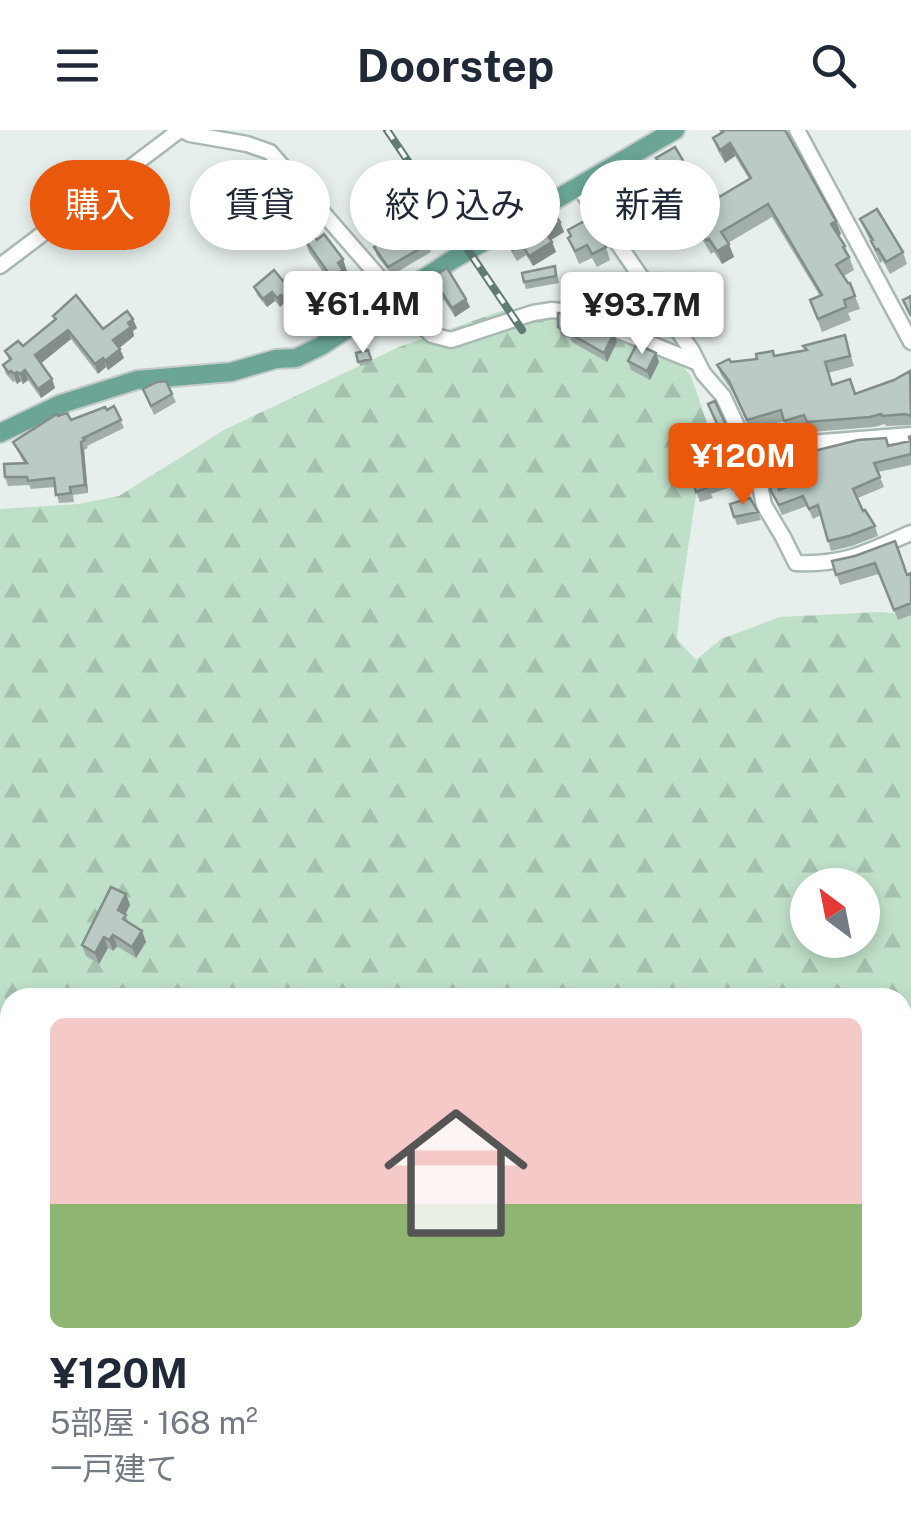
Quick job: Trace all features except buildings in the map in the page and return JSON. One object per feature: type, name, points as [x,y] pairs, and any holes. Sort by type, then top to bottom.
[{"type":"main road","points":[[0,433],[61,404],[137,380],[231,372],[276,359],[296,358],[675,130]]},
{"type":"street","points":[[0,266],[181,130],[270,152],[432,335],[450,340],[532,313],[572,312],[698,363]]},
{"type":"street","points":[[798,130],[911,342]]},
{"type":"street","points":[[579,187],[722,396],[756,467],[764,505],[796,563],[849,560],[911,533]]},
{"type":"street","points":[[747,448],[911,435]]},
{"type":"green space","points":[[602,309],[663,341],[691,376],[707,423],[677,639],[696,660],[721,639],[780,617],[881,612],[911,615],[911,988],[0,988],[0,509],[79,504],[119,496],[224,430],[399,347],[501,311]]},
{"type":"railway","points":[[387,130],[522,330]]}]
